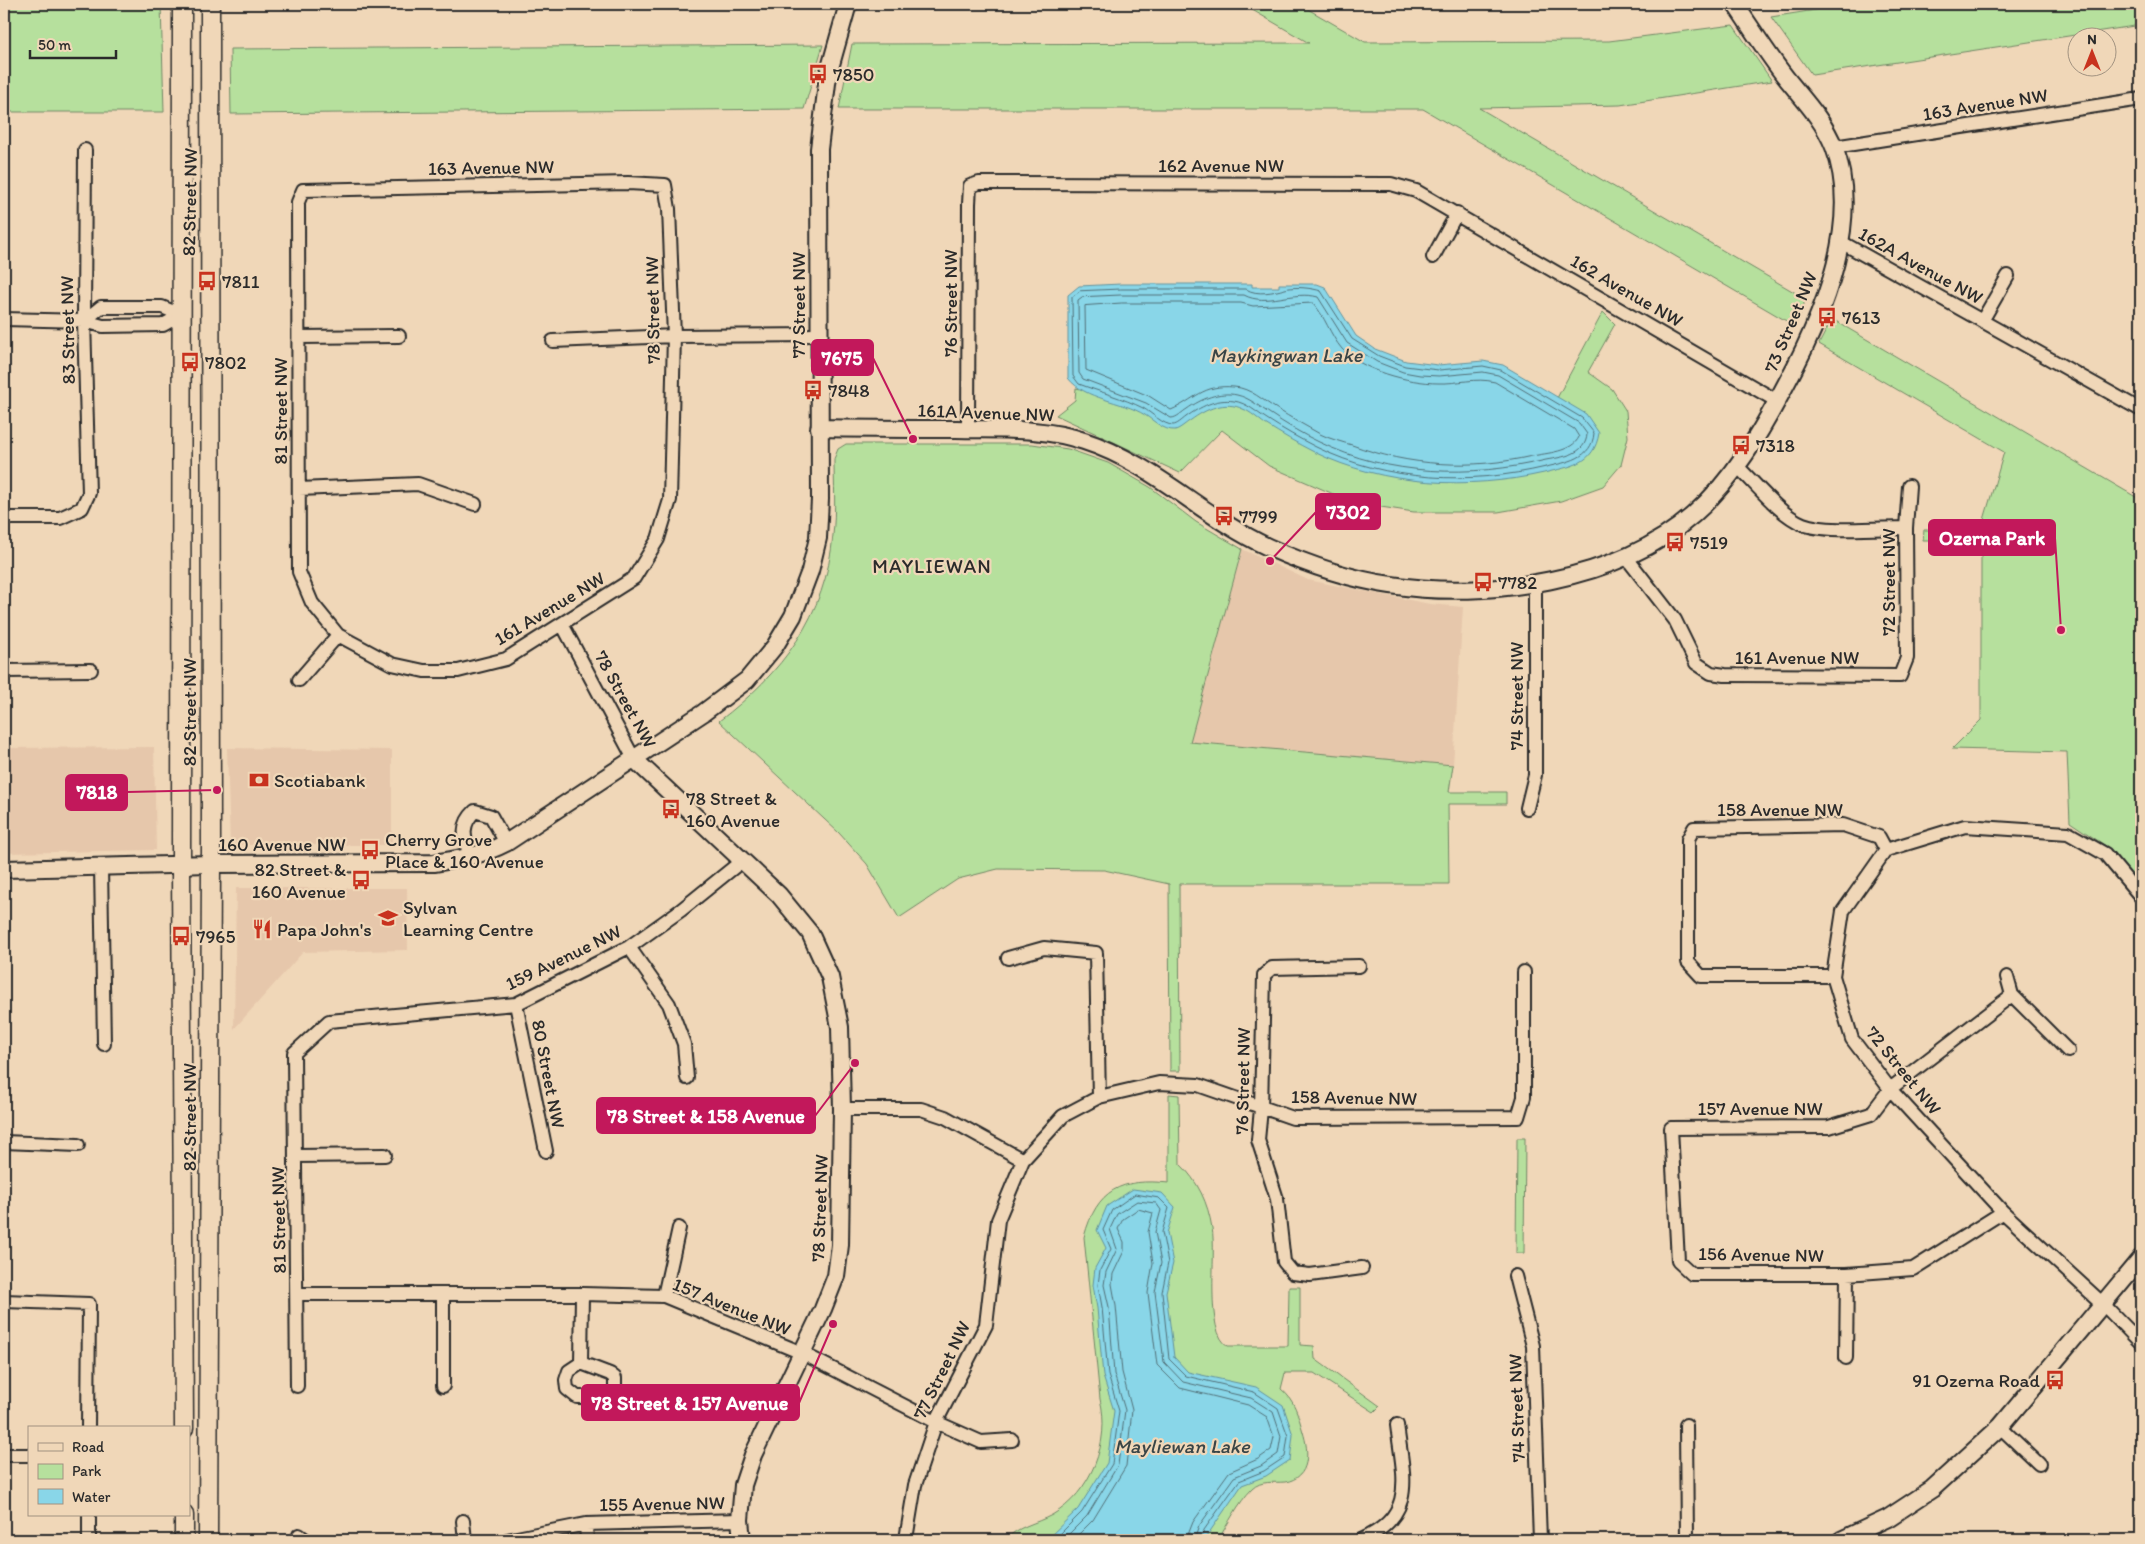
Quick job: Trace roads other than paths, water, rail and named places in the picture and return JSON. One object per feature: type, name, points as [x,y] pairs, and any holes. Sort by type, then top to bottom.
[{"type":"main road","name":"82 Street NW","points":[[182,4],[181,865],[184,1426]]},
{"type":"main road","name":"82 Street NW","points":[[208,1540],[211,864],[210,4]]},
{"type":"main road","points":[[181,315],[210,315]]},
{"type":"main road","points":[[184,1516],[184,1540]]},
{"type":"street","name":"77 Street NW","points":[[747,680],[775,646],[793,616],[810,571],[818,538],[819,149],[828,75],[848,4]]},
{"type":"street","name":"73 Street NW","points":[[1735,4],[1786,78],[1810,106],[1834,147],[1843,189],[1840,242],[1828,294],[1805,350],[1777,401],[1737,466]]},
{"type":"street","name":"163 Avenue NW","points":[[1834,147],[2141,99]]},
{"type":"street","name":"83 Street NW","points":[[4,518],[60,518],[82,508],[89,493],[84,320],[85,150]]},
{"type":"street","name":"163 Avenue NW","points":[[318,190],[628,183],[665,185]]},
{"type":"street","name":"162 Avenue NW","points":[[979,183],[1391,184],[1416,191],[1457,213],[1777,401]]},
{"type":"street","name":"76 Street NW","points":[[968,430],[969,204],[970,186],[979,183]]},
{"type":"street","name":"78 Street NW","points":[[634,578],[658,538],[670,500],[674,336],[669,209],[665,185]]},
{"type":"street","name":"81 Street NW","points":[[318,190],[304,190],[298,202],[300,572],[312,603],[338,636]]},
{"type":"street","points":[[1433,257],[1457,213]]},
{"type":"street","name":"162A Avenue NW","points":[[1840,242],[2141,410]]},
{"type":"street","name":"162A Avenue NW","points":[[1982,321],[2008,276]]},
{"type":"street","points":[[84,320],[100,307],[162,307],[181,315]]},
{"type":"street","points":[[4,319],[84,320],[103,326],[163,325],[181,315]]},
{"type":"street","points":[[553,341],[674,336],[818,335]]},
{"type":"street","points":[[299,336],[399,336]]},
{"type":"street","name":"161A Avenue NW","points":[[819,428],[1036,431],[1059,434],[1099,446],[1160,478],[1215,518],[1289,556],[1351,576],[1390,586],[1440,589],[1486,588],[1534,583],[1576,573],[1626,557],[1671,533],[1691,517],[1723,485],[1737,466]]},
{"type":"street","points":[[1737,466],[1784,512],[1802,524],[1819,528],[1906,528]]},
{"type":"street","points":[[300,489],[418,484],[475,504]]},
{"type":"street","name":"72 Street NW","points":[[1900,676],[1906,658],[1906,528],[1909,486]]},
{"type":"street","name":"161 Avenue NW","points":[[1626,557],[1675,620],[1696,663],[1711,673],[1725,675],[1900,676]]},
{"type":"street","name":"161 Avenue NW","points":[[338,636],[392,664],[424,671],[458,671],[506,659],[634,578]]},
{"type":"street","name":"74 Street NW","points":[[1527,808],[1535,775],[1534,583]]},
{"type":"street","name":"78 Street NW","points":[[562,624],[634,759],[779,895],[810,933],[830,977],[840,1026],[842,1109],[840,1244],[836,1276],[824,1309],[753,1455],[743,1485],[740,1520],[742,1540]]},
{"type":"street","points":[[299,680],[338,636]]},
{"type":"street","points":[[4,670],[91,670]]},
{"type":"street","name":"160 Avenue NW","points":[[4,869],[211,864],[434,863],[470,858],[489,852],[506,843],[704,713],[747,680]]},
{"type":"street","points":[[470,858],[463,830],[467,819],[475,811],[491,816],[506,843]]},
{"type":"street","name":"158 Avenue NW","points":[[1833,976],[1701,976],[1688,962],[1688,839],[1694,828],[1843,825],[1878,838],[1886,850]]},
{"type":"street","points":[[1886,850],[1965,826],[2068,833],[2105,854],[2141,897]]},
{"type":"street","name":"72 Street NW","points":[[1886,850],[1843,911],[1833,976],[1852,1039],[1890,1089],[2002,1212]]},
{"type":"street","name":"159 Avenue NW","points":[[294,1053],[329,1021],[516,1004],[629,947],[681,910],[743,860]]},
{"type":"street","points":[[101,867],[104,1044]]},
{"type":"street","points":[[629,947],[669,1004],[684,1044],[687,1078]]},
{"type":"street","points":[[1008,958],[1044,948],[1096,953],[1099,1097]]},
{"type":"street","name":"76 Street NW","points":[[1359,966],[1272,968],[1264,975],[1261,1109],[1258,1140],[1277,1199],[1284,1262],[1293,1272],[1310,1276],[1362,1268]]},
{"type":"street","name":"158 Avenue NW","points":[[1023,1160],[1063,1116],[1099,1097],[1160,1083],[1198,1085],[1261,1109],[1293,1118],[1518,1117],[1524,1097],[1524,972]]},
{"type":"street","points":[[2006,977],[2012,995],[2068,1051]]},
{"type":"street","name":"157 Avenue NW","points":[[1678,1261],[1671,1128],[1830,1127],[1871,1114],[1890,1089],[2012,995]]},
{"type":"street","name":"80 Street NW","points":[[516,1004],[546,1151]]},
{"type":"street","name":"81 Street NW","points":[[294,1053],[297,1386]]},
{"type":"street","points":[[842,1109],[921,1109],[945,1116],[1023,1160]]},
{"type":"street","points":[[4,1142],[78,1144]]},
{"type":"street","points":[[296,1156],[385,1155]]},
{"type":"street","name":"77 Street NW","points":[[906,1539],[915,1485],[936,1422],[986,1325],[998,1220],[1023,1160]]},
{"type":"street","points":[[2002,1212],[2103,1304],[2141,1343]]},
{"type":"street","name":"156 Avenue NW","points":[[1678,1261],[1692,1274],[1847,1274],[1912,1269],[2002,1212]]},
{"type":"street","points":[[664,1296],[679,1228]]},
{"type":"street","points":[[1841,1540],[1888,1518],[1932,1489],[2000,1427],[2141,1258]]},
{"type":"street","name":"156 Avenue NW","points":[[1846,1358],[1847,1274]]},
{"type":"street","name":"74 Street NW","points":[[1515,1276],[1533,1346],[1540,1540]]},
{"type":"street","name":"157 Avenue NW","points":[[297,1294],[582,1294],[664,1296],[802,1354],[936,1422],[981,1442],[1012,1440]]},
{"type":"street","points":[[443,1294],[443,1386]]},
{"type":"street","points":[[582,1294],[582,1363]]},
{"type":"street","points":[[4,1301],[89,1304],[88,1426]]},
{"type":"street","points":[[1361,1540],[1380,1532],[1398,1510],[1404,1491],[1397,1425]]},
{"type":"street","points":[[1686,1426],[1687,1540]]},
{"type":"street","points":[[2000,1427],[2039,1464]]},
{"type":"street","points":[[4,1455],[28,1455]]},
{"type":"street","points":[[89,1516],[89,1540]]},
{"type":"street","name":"155 Avenue NW","points":[[507,1540],[586,1524],[740,1520]]},
{"type":"street","points":[[463,1522],[465,1540]]},
{"type":"street","name":"155 Avenue NW","points":[[586,1524],[587,1540]]},
{"type":"water","name":"Maykingwan Lake","points":[[1121,284],[1252,284],[1252,287],[1279,287],[1279,284],[1317,284],[1325,287],[1356,336],[1375,349],[1406,361],[1438,365],[1483,361],[1503,365],[1586,414],[1599,433],[1596,444],[1587,458],[1580,462],[1544,473],[1486,482],[1427,482],[1369,472],[1341,463],[1302,446],[1249,412],[1236,406],[1229,405],[1209,409],[1175,430],[1167,429],[1135,410],[1084,391],[1068,378],[1068,295],[1079,286]]},
{"type":"water","name":"Mayliewan Lake","points":[[1133,1189],[1162,1193],[1175,1207],[1167,1233],[1173,1263],[1166,1292],[1174,1357],[1188,1372],[1256,1387],[1283,1405],[1293,1435],[1290,1460],[1266,1476],[1242,1485],[1204,1540],[1046,1540],[1078,1509],[1107,1463],[1114,1411],[1103,1376],[1093,1285],[1095,1268],[1106,1248],[1097,1230],[1107,1206]]},
{"type":"place","name":"7850","points":[[818,74]]},
{"type":"place","name":"7811","points":[[207,281]]},
{"type":"place","name":"7613","points":[[1827,317]]},
{"type":"place","name":"7802","points":[[190,362]]},
{"type":"place","name":"7848","points":[[813,390]]},
{"type":"place","name":"7675","points":[[913,439]]},
{"type":"place","name":"7318","points":[[1741,445]]},
{"type":"place","name":"7799","points":[[1224,516]]},
{"type":"place","name":"7519","points":[[1675,542]]},
{"type":"place","name":"7302","points":[[1270,561]]},
{"type":"place","name":"7782","points":[[1483,582]]},
{"type":"place","name":"Ozerna Park","points":[[2061,630]]},
{"type":"place","name":"Scotiabank","points":[[259,780]]},
{"type":"place","name":"7818","points":[[217,790]]},
{"type":"place","name":"78 Street & 160 Avenue","points":[[671,809]]},
{"type":"place","name":"Cherry Grove Place & 160 Avenue","points":[[370,850]]},
{"type":"place","name":"82 Street & 160 Avenue","points":[[361,880]]},
{"type":"place","name":"Sylvan Learning Centre","points":[[388,918]]},
{"type":"place","name":"Papa John's","points":[[262,929]]},
{"type":"place","name":"7965","points":[[181,936]]},
{"type":"place","name":"78 Street & 158 Avenue","points":[[855,1063]]},
{"type":"place","name":"78 Street & 157 Avenue","points":[[833,1324]]},
{"type":"place","name":"91 Ozerna Road","points":[[2055,1380]]},
{"type":"district","name":"MAYLIEWAN","points":[[932,566]]}]
